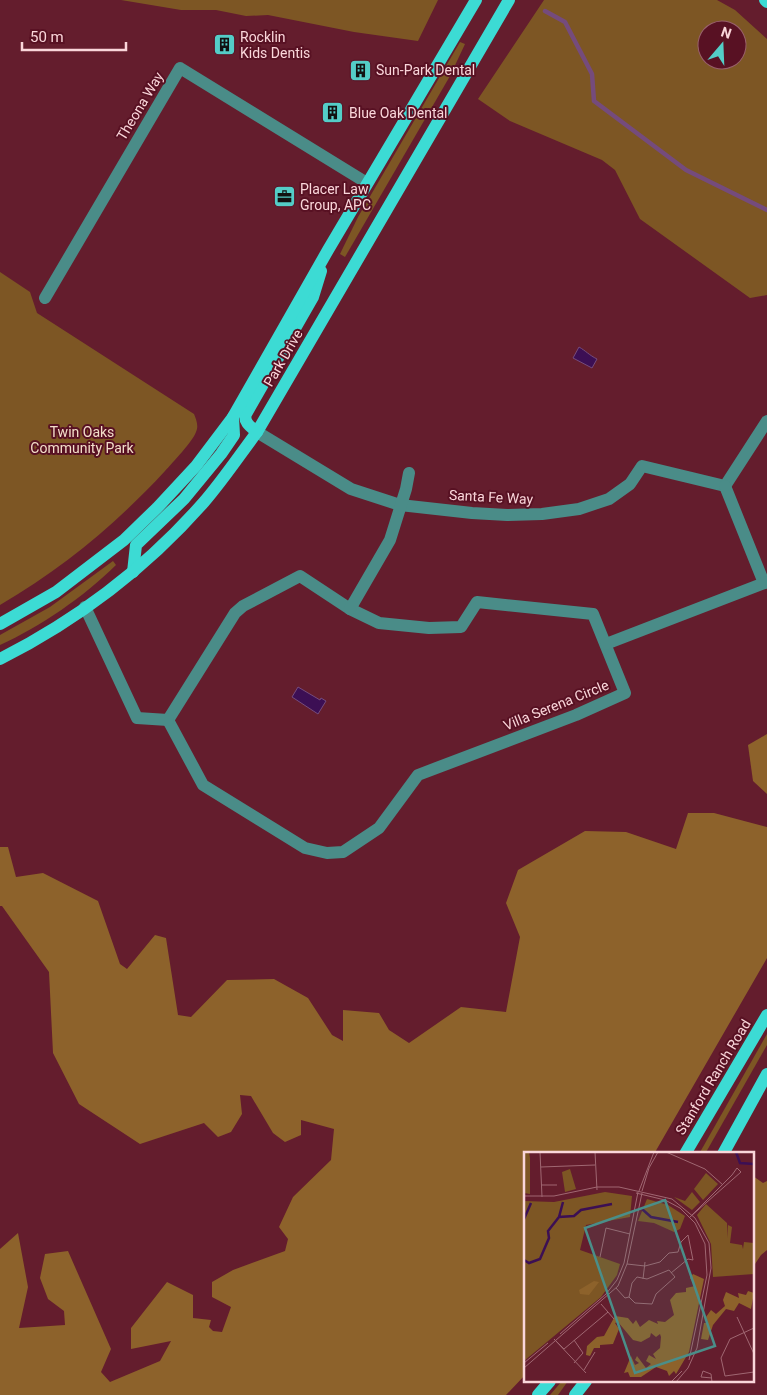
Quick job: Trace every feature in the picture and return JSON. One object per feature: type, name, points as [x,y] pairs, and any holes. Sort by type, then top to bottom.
[{"type":"main road","name":"Park Drive","points":[[0,624],[56,592],[124,540],[196,466],[233,417],[367,183],[476,0]]},
{"type":"main road","name":"Park Drive","points":[[0,658],[52,630],[107,593],[168,540],[204,502],[256,432],[510,0]]},
{"type":"main road","points":[[256,432],[244,418],[314,297],[328,250]]},
{"type":"main road","points":[[133,572],[136,545],[184,499],[221,454],[234,434],[233,417]]},
{"type":"main road","name":"Stanford Ranch Road","points":[[686,1152],[767,1015]]},
{"type":"main road","points":[[724,1152],[767,1074]]},
{"type":"main road","points":[[538,1395],[549,1382]]},
{"type":"main road","points":[[575,1395],[585,1382]]},
{"type":"street","name":"Theona Way","points":[[46,298],[180,68],[367,183]]},
{"type":"street","points":[[606,644],[765,582],[724,486],[767,422]]},
{"type":"street","name":"Santa Fe Way","points":[[256,432],[351,489],[400,505],[507,515],[542,514],[579,509],[609,499],[630,484],[642,466],[724,486]]},
{"type":"street","points":[[350,609],[390,540],[409,473]]},
{"type":"street","name":"Villa Serena Circle","points":[[300,576],[350,609],[379,623],[429,628],[461,627],[478,602],[593,614],[606,644],[626,692],[576,715],[418,775],[379,828],[344,852],[327,853],[305,848],[203,786],[168,720],[235,613],[243,606],[300,576]]},
{"type":"street","points":[[85,607],[137,718],[168,720]]},
{"type":"green space","points":[[121,0],[438,0],[418,41],[354,32],[268,15],[246,16],[216,10],[181,10]]},
{"type":"green space","points":[[544,0],[717,0],[735,10],[746,20],[697,20],[697,70],[747,70],[747,21],[767,39],[767,295],[750,298],[640,219],[615,170],[602,160],[510,121],[478,99]]},
{"type":"green space","points":[[460,42],[465,44],[450,76],[345,257],[340,254],[358,217]]},
{"type":"green space","name":"Twin Oaks Community Park","points":[[0,272],[30,292],[37,313],[194,414],[197,427],[191,441],[127,510],[67,561],[0,605]]},
{"type":"green space","points":[[113,561],[116,565],[76,599],[46,620],[0,645],[0,635],[50,607]]},
{"type":"green space","points":[[767,1034],[767,1045],[706,1152],[700,1152]]},
{"type":"green space","points":[[561,1382],[567,1382],[558,1395],[550,1395]]},
{"type":"shaded area","points":[[579,347],[597,359],[592,368],[573,358]]},
{"type":"shaded area","points":[[298,687],[320,700],[321,698],[326,701],[318,714],[292,697]]},
{"type":"shaded area","points":[[767,734],[767,794],[753,781],[748,745]]},
{"type":"shaded area","points":[[688,813],[714,813],[767,827],[767,958],[655,1152],[524,1152],[524,1376],[506,1395],[0,1395],[0,1249],[18,1233],[28,1287],[19,1328],[65,1325],[64,1311],[48,1299],[40,1278],[45,1254],[68,1251],[111,1349],[101,1372],[110,1382],[160,1361],[171,1341],[131,1349],[131,1328],[167,1282],[193,1295],[193,1318],[211,1320],[209,1327],[213,1331],[222,1332],[231,1307],[212,1297],[212,1282],[233,1270],[285,1251],[288,1239],[279,1227],[293,1197],[331,1160],[334,1129],[301,1120],[301,1135],[285,1142],[273,1133],[251,1096],[240,1095],[242,1114],[231,1132],[218,1137],[204,1123],[140,1144],[79,1104],[53,1053],[49,972],[2,906],[0,906],[0,847],[8,847],[16,877],[43,873],[98,901],[120,964],[127,969],[155,935],[166,938],[178,1015],[191,1017],[227,980],[274,979],[308,998],[332,1035],[343,1041],[343,1010],[379,1013],[389,1030],[409,1043],[461,1007],[506,1012],[520,937],[506,903],[518,870],[585,831],[626,832],[676,849]]},
{"type":"shaded area","points":[[754,1177],[763,1183],[767,1181],[767,1250],[754,1266]]},
{"type":"waterway","points":[[545,11],[565,22],[592,74],[594,101],[686,170],[767,210]]},
{"type":"place","name":"Rocklin Kids Dentis","points":[[224,45]]},
{"type":"place","name":"Sun-Park Dental","points":[[360,70]]},
{"type":"place","name":"Blue Oak Dental","points":[[333,113]]},
{"type":"place","name":"Placer Law Group, APC","points":[[284,197]]}]
